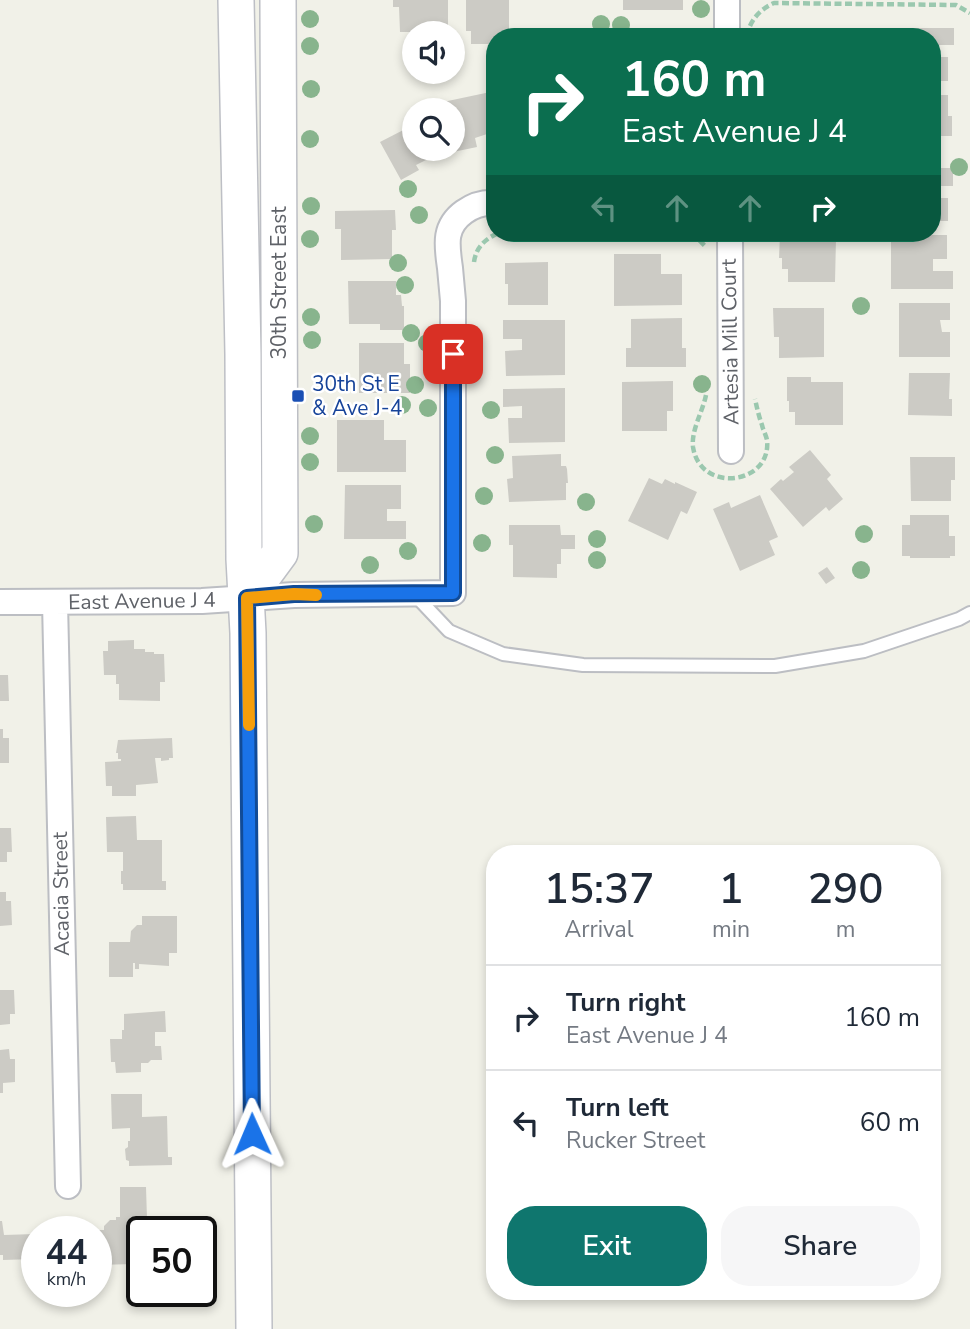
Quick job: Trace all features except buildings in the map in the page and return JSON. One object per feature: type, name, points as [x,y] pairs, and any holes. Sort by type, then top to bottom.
[{"type":"main road","name":"30th Street East","points":[[236,0],[244,559],[248,633],[254,1329]]},
{"type":"main road","name":"30th Street East","points":[[247,598],[280,553],[278,0]]},
{"type":"street","points":[[727,0],[736,28]]},
{"type":"street","name":"East Avenue J 4","points":[[0,602],[202,601],[294,594],[453,593],[453,301],[446,248],[449,229],[460,215],[473,206],[486,202]]},
{"type":"street","name":"Artesia Mill Court","points":[[730,242],[732,451]]},
{"type":"street","name":"Acacia Street","points":[[55,602],[68,1186]]},
{"type":"lane","points":[[414,594],[449,631],[503,654],[583,665],[775,666],[864,651],[970,613]]},
{"type":"path","points":[[743,28],[766,6],[774,3],[956,5],[970,13]]},
{"type":"slow traffic","points":[[249,725],[247,598],[316,595]]},
{"type":"place","name":"30th St E & Ave J-4","points":[[298,396]]},
{"type":"route","points":[[252,1134],[247,598],[294,594],[453,593],[453,354]]}]
